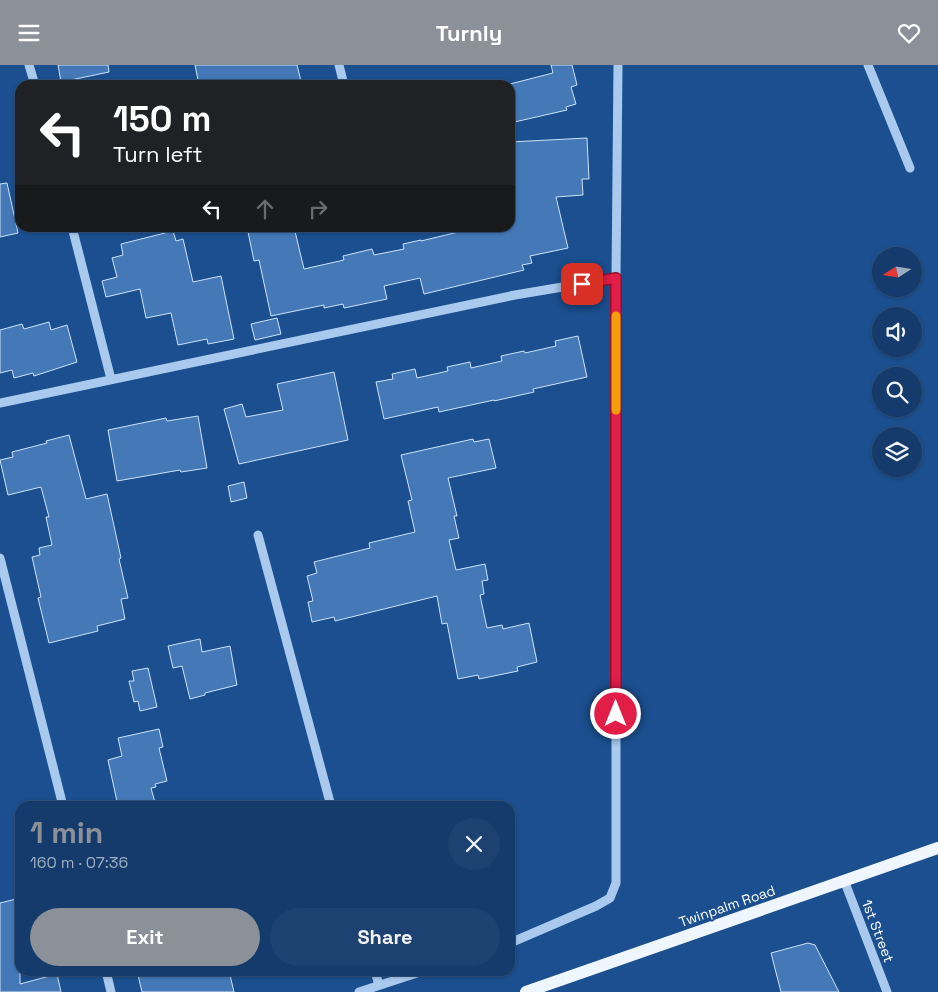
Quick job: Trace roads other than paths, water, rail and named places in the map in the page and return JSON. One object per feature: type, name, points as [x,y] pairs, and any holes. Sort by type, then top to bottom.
[{"type":"main road","name":"Twinpalm Road","points":[[526,992],[938,848]]},
{"type":"street","points":[[29,65],[34,80]]},
{"type":"street","points":[[339,65],[343,80]]},
{"type":"street","points":[[515,941],[596,906],[610,898],[616,883],[618,65]]},
{"type":"street","points":[[868,65],[910,168]]},
{"type":"street","points":[[73,232],[111,379]]},
{"type":"street","points":[[0,403],[486,301],[616,278]]},
{"type":"street","points":[[258,535],[330,801]]},
{"type":"street","points":[[0,558],[63,801]]},
{"type":"street","name":"1st Street","points":[[844,880],[887,992]]},
{"type":"street","points":[[107,976],[111,992]]},
{"type":"street","points":[[376,976],[379,985]]},
{"type":"street","points":[[359,992],[407,976]]}]
